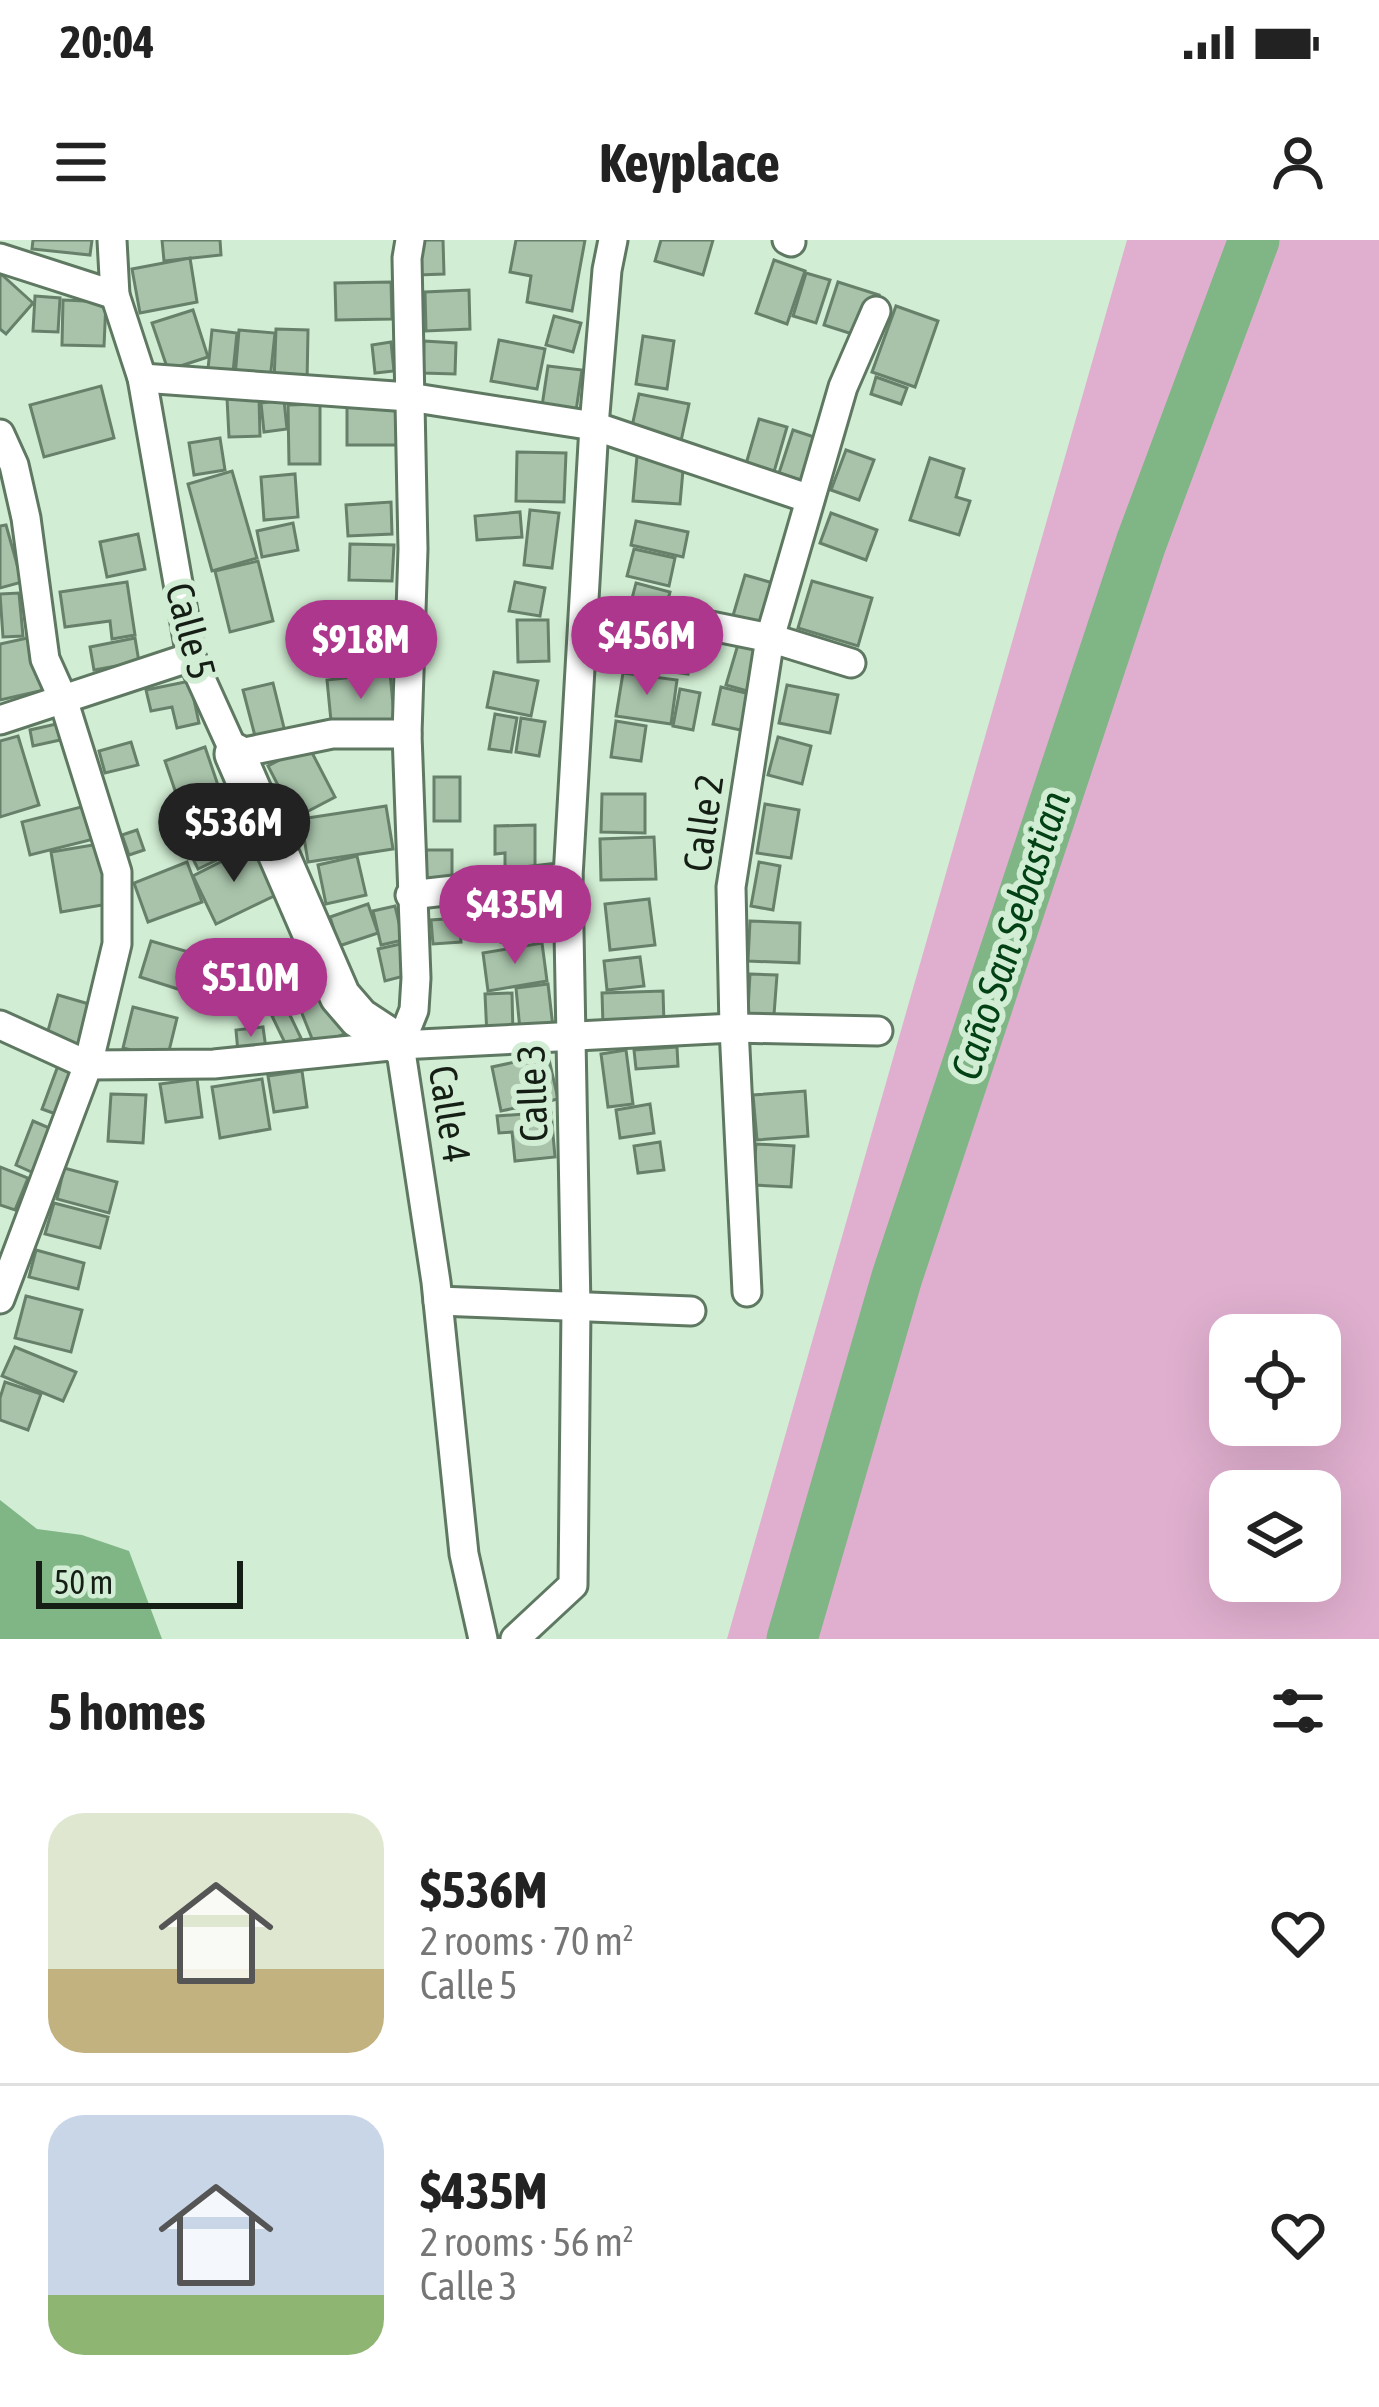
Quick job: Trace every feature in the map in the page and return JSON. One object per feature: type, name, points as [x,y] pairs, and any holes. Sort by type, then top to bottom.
[{"type":"street","name":"Calle 5","points":[[112,240],[115,295],[142,378],[190,657],[340,996],[359,1018],[400,1045]]},
{"type":"street","name":"Calle 4","points":[[410,240],[413,549],[406,734],[416,978],[414,1010],[400,1045],[438,1301],[464,1554],[483,1639]]},
{"type":"street","name":"Calle 3","points":[[515,1639],[573,1586],[576,1308],[568,877],[594,426],[613,240]]},
{"type":"street","points":[[0,258],[115,295]]},
{"type":"street","name":"Calle 2","points":[[747,1292],[731,887],[770,638],[843,387],[875,311]]},
{"type":"street","points":[[142,378],[410,397],[594,426],[811,499]]},
{"type":"street","points":[[0,434],[14,466],[13,521],[45,659],[63,698],[117,872],[117,944],[88,1065],[0,1299]]},
{"type":"street","points":[[652,614],[770,638],[851,663]]},
{"type":"street","points":[[0,719],[190,657]]},
{"type":"street","points":[[235,754],[332,734],[406,734]]},
{"type":"street","points":[[410,895],[568,877]]},
{"type":"street","points":[[0,1025],[88,1065],[214,1064],[400,1045],[734,1028],[878,1031]]},
{"type":"street","points":[[438,1301],[691,1311]]},
{"type":"shaded area","points":[[1127,240],[1379,240],[1379,1639],[727,1639]]},
{"type":"shaded area","points":[[0,1500],[37,1529],[82,1535],[129,1551],[162,1639],[0,1639]]},
{"type":"building","points":[[33,240],[92,240],[90,255],[32,249]]},
{"type":"building","points":[[162,240],[220,240],[221,255],[164,261]]},
{"type":"building","points":[[417,240],[443,240],[444,274],[418,275]]},
{"type":"building","points":[[516,240],[585,240],[572,311],[527,302],[531,276],[510,272]]},
{"type":"building","points":[[661,240],[713,240],[703,275],[655,261]]},
{"type":"building","points":[[190,258],[197,302],[140,313],[132,269]]},
{"type":"building","points":[[774,260],[805,271],[787,324],[756,313]]},
{"type":"building","points":[[0,273],[33,303],[6,334],[0,329]]},
{"type":"building","points":[[806,273],[830,280],[816,323],[793,316]]},
{"type":"building","points":[[391,282],[392,319],[336,320],[335,283]]},
{"type":"building","points":[[838,282],[879,295],[865,338],[824,325]]},
{"type":"building","points":[[469,290],[470,329],[426,331],[425,292]]},
{"type":"building","points":[[35,296],[60,298],[58,332],[33,331]]},
{"type":"building","points":[[63,300],[106,302],[104,346],[62,345]]},
{"type":"building","points":[[896,306],[938,321],[915,387],[872,372]]},
{"type":"building","points":[[193,310],[208,357],[168,370],[152,323]]},
{"type":"building","points":[[554,316],[581,323],[573,352],[546,345]]},
{"type":"building","points":[[276,329],[308,330],[307,383],[274,382]]},
{"type":"building","points":[[212,330],[237,333],[233,372],[208,369]]},
{"type":"building","points":[[239,330],[275,333],[270,380],[235,377]]},
{"type":"building","points":[[643,336],[674,341],[667,389],[636,384]]},
{"type":"building","points":[[499,340],[545,349],[537,389],[491,381]]},
{"type":"building","points":[[424,341],[456,343],[455,374],[423,373]]},
{"type":"building","points":[[391,342],[394,371],[375,373],[372,345]]},
{"type":"building","points":[[548,366],[582,370],[576,411],[542,406]]},
{"type":"building","points":[[876,377],[907,388],[901,404],[871,394]]},
{"type":"building","points":[[101,386],[114,438],[44,457],[30,405]]},
{"type":"building","points":[[639,394],[689,404],[681,441],[631,431]]},
{"type":"building","points":[[259,397],[260,436],[229,437],[227,398]]},
{"type":"building","points":[[284,400],[287,429],[264,432],[261,403]]},
{"type":"building","points":[[320,404],[320,464],[289,464],[288,405]]},
{"type":"building","points":[[347,404],[403,404],[402,445],[347,445]]},
{"type":"building","points":[[759,419],[787,427],[774,472],[746,464]]},
{"type":"building","points":[[793,430],[823,440],[809,483],[779,473]]},
{"type":"building","points":[[220,438],[225,470],[194,475],[189,443]]},
{"type":"building","points":[[846,450],[874,460],[859,500],[831,490]]},
{"type":"building","points":[[517,452],[566,453],[564,502],[516,501]]},
{"type":"building","points":[[637,456],[684,459],[680,504],[633,501]]},
{"type":"building","points":[[930,458],[964,469],[956,497],[970,501],[959,535],[910,520]]},
{"type":"building","points":[[232,471],[257,558],[212,571],[188,484]]},
{"type":"building","points":[[295,474],[298,517],[264,520],[261,477]]},
{"type":"building","points":[[391,502],[392,534],[348,536],[346,505]]},
{"type":"building","points":[[530,510],[559,513],[552,568],[524,565]]},
{"type":"building","points":[[520,512],[522,537],[477,540],[475,516]]},
{"type":"building","points":[[831,513],[877,530],[866,560],[820,543]]},
{"type":"building","points":[[636,521],[688,532],[683,557],[631,545]]},
{"type":"building","points":[[293,523],[298,550],[262,557],[257,531]]},
{"type":"building","points":[[6,525],[22,582],[0,588],[0,526]]},
{"type":"building","points":[[138,534],[145,569],[107,577],[100,542]]},
{"type":"building","points":[[350,544],[394,545],[392,581],[349,580]]},
{"type":"building","points":[[634,549],[675,558],[669,586],[627,576]]},
{"type":"building","points":[[258,561],[273,621],[230,632],[215,571]]},
{"type":"building","points":[[745,575],[780,585],[766,629],[732,619]]},
{"type":"building","points":[[812,581],[872,598],[858,646],[798,628]]},
{"type":"building","points":[[127,582],[135,635],[112,639],[110,621],[65,627],[60,592]]},
{"type":"building","points":[[515,582],[545,588],[540,616],[509,611]]},
{"type":"building","points":[[636,583],[670,592],[662,622],[628,614]]},
{"type":"building","points":[[19,593],[23,636],[3,637],[0,594]]},
{"type":"building","points":[[517,620],[548,620],[549,661],[518,662]]},
{"type":"building","points":[[356,625],[390,628],[387,665],[353,661]]},
{"type":"building","points":[[628,629],[693,637],[688,674],[623,665]]},
{"type":"building","points":[[32,637],[44,690],[0,700],[0,644]]},
{"type":"building","points":[[135,638],[139,662],[94,670],[90,647]]},
{"type":"building","points":[[739,641],[771,650],[758,694],[726,685]]},
{"type":"building","points":[[494,672],[538,681],[531,716],[487,707]]},
{"type":"building","points":[[390,673],[395,725],[332,731],[327,680]]},
{"type":"building","points":[[623,673],[677,680],[671,724],[616,716]]},
{"type":"building","points":[[190,681],[199,723],[177,728],[172,707],[151,711],[146,690]]},
{"type":"building","points":[[273,683],[285,732],[256,740],[243,690]]},
{"type":"building","points":[[787,685],[838,695],[830,733],[779,723]]},
{"type":"building","points":[[721,687],[754,695],[745,731],[713,724]]},
{"type":"building","points":[[680,689],[700,693],[693,730],[673,726]]},
{"type":"building","points":[[495,714],[517,718],[511,752],[489,749]]},
{"type":"building","points":[[521,718],[545,722],[539,756],[516,752]]},
{"type":"building","points":[[616,721],[646,726],[641,761],[611,757]]},
{"type":"building","points":[[65,722],[69,738],[33,746],[30,730]]},
{"type":"building","points":[[18,736],[39,805],[0,817],[0,741]]},
{"type":"building","points":[[778,737],[811,746],[802,784],[768,775]]},
{"type":"building","points":[[131,742],[138,765],[105,773],[99,751]]},
{"type":"building","points":[[308,745],[335,797],[295,818],[268,766]]},
{"type":"building","points":[[205,747],[222,797],[182,811],[165,761]]},
{"type":"building","points":[[434,777],[460,777],[460,821],[434,821]]},
{"type":"building","points":[[602,794],[645,794],[645,833],[601,832]]},
{"type":"building","points":[[212,804],[235,851],[198,869],[175,822]]},
{"type":"building","points":[[765,804],[799,810],[791,858],[757,853]]},
{"type":"building","points":[[85,806],[94,839],[30,855],[22,822]]},
{"type":"building","points":[[386,806],[393,849],[308,862],[301,819]]},
{"type":"building","points":[[535,825],[535,873],[505,874],[505,853],[495,854],[495,826]]},
{"type":"building","points":[[137,830],[144,850],[129,855],[122,835]]},
{"type":"building","points":[[654,837],[656,879],[601,880],[600,839]]},
{"type":"building","points":[[99,844],[108,904],[61,912],[51,852]]},
{"type":"building","points":[[252,846],[276,895],[216,924],[193,876]]},
{"type":"building","points":[[425,850],[452,850],[452,880],[426,880]]},
{"type":"building","points":[[357,856],[366,895],[326,904],[318,865]]},
{"type":"building","points":[[187,862],[202,902],[148,922],[134,883]]},
{"type":"building","points":[[759,862],[780,866],[773,910],[751,906]]},
{"type":"building","points":[[538,887],[542,938],[501,942],[497,891]]},
{"type":"building","points":[[649,899],[655,945],[610,950],[605,904]]},
{"type":"building","points":[[368,904],[378,933],[339,946],[330,917]]},
{"type":"building","points":[[395,906],[403,940],[381,945],[373,911]]},
{"type":"building","points":[[459,918],[461,942],[433,944],[431,920]]},
{"type":"building","points":[[750,921],[800,923],[799,963],[748,961]]},
{"type":"building","points":[[305,937],[315,958],[275,978],[265,957]]},
{"type":"building","points":[[151,941],[192,953],[181,990],[140,977]]},
{"type":"building","points":[[405,943],[412,974],[385,981],[378,949]]},
{"type":"building","points":[[542,943],[547,981],[488,991],[483,953]]},
{"type":"building","points":[[640,957],[644,986],[607,990],[604,961]]},
{"type":"building","points":[[750,974],[777,975],[773,1028],[747,1027]]},
{"type":"building","points":[[548,984],[553,1027],[520,1030],[516,988]]},
{"type":"building","points":[[663,991],[664,1024],[603,1025],[602,993]]},
{"type":"building","points":[[331,993],[347,1033],[315,1046],[299,1006]]},
{"type":"building","points":[[512,993],[513,1034],[487,1036],[485,994]]},
{"type":"building","points":[[58,995],[103,1008],[89,1057],[44,1045]]},
{"type":"building","points":[[133,1007],[177,1018],[167,1059],[123,1048]]},
{"type":"building","points":[[287,1009],[301,1038],[286,1045],[272,1016]]},
{"type":"building","points":[[263,1027],[266,1049],[238,1052],[236,1030]]},
{"type":"building","points":[[677,1047],[678,1066],[636,1069],[634,1050]]},
{"type":"building","points":[[626,1050],[633,1104],[608,1107],[601,1054]]},
{"type":"building","points":[[548,1055],[558,1099],[501,1111],[492,1067]]},
{"type":"building","points":[[59,1063],[81,1071],[64,1117],[42,1109]]},
{"type":"building","points":[[302,1071],[307,1107],[274,1112],[268,1076]]},
{"type":"building","points":[[197,1079],[202,1117],[166,1122],[160,1084]]},
{"type":"building","points":[[262,1079],[270,1129],[220,1138],[212,1087]]},
{"type":"building","points":[[805,1091],[808,1136],[757,1140],[753,1095]]},
{"type":"building","points":[[111,1094],[146,1095],[143,1143],[108,1141]]},
{"type":"building","points":[[650,1104],[654,1133],[620,1138],[616,1110]]},
{"type":"building","points":[[551,1112],[555,1157],[515,1161],[512,1132],[499,1133],[497,1116]]},
{"type":"building","points":[[33,1121],[54,1130],[36,1174],[16,1165]]},
{"type":"building","points":[[660,1142],[664,1170],[638,1173],[634,1146]]},
{"type":"building","points":[[756,1144],[794,1146],[791,1187],[753,1185]]},
{"type":"building","points":[[0,1167],[28,1178],[15,1210],[0,1205]]},
{"type":"building","points":[[64,1168],[117,1182],[109,1213],[57,1199]]},
{"type":"building","points":[[54,1203],[108,1217],[100,1248],[45,1234]]},
{"type":"building","points":[[36,1250],[84,1263],[78,1289],[29,1277]]},
{"type":"building","points":[[26,1296],[82,1310],[71,1352],[15,1338]]},
{"type":"building","points":[[15,1347],[76,1372],[63,1401],[2,1376]]},
{"type":"building","points":[[5,1382],[41,1394],[28,1430],[0,1420]]},
{"type":"waterway","name":"Caño San Sebastian","points":[[792,1639],[897,1277],[1141,543],[1254,240]]}]
